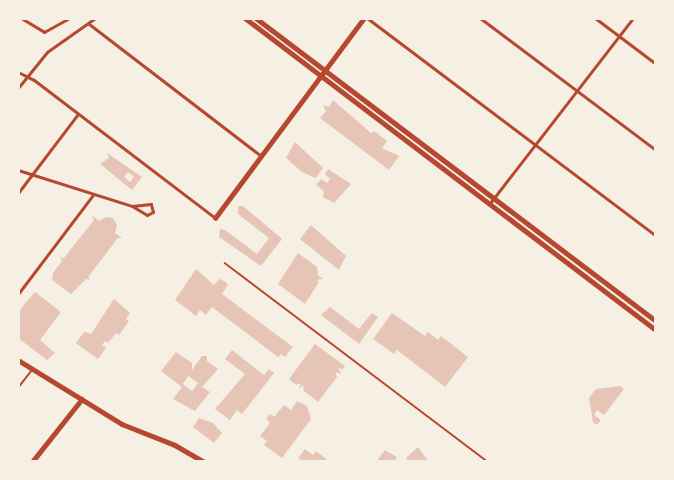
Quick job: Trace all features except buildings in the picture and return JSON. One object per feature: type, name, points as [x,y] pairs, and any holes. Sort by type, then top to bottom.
[{"type":"main road","points":[[245,18],[656,330]]},
{"type":"main road","points":[[256,18],[656,321]]},
{"type":"main road","points":[[215,218],[365,18]]},
{"type":"main road","points":[[416,147],[420,141]]},
{"type":"main road","points":[[517,223],[521,218]]},
{"type":"main road","points":[[592,280],[596,275]]},
{"type":"main road","points":[[18,360],[122,424],[175,445],[205,462]]},
{"type":"main road","points":[[32,462],[81,399]]},
{"type":"street","points":[[21,18],[44,32],[69,18]]},
{"type":"street","points":[[18,88],[47,52],[95,18]]},
{"type":"street","points":[[365,18],[656,236]]},
{"type":"street","points":[[480,18],[656,150]]},
{"type":"street","points":[[595,18],[656,64]]},
{"type":"street","points":[[490,203],[633,18]]},
{"type":"street","points":[[88,24],[262,157]]},
{"type":"street","points":[[18,72],[27,76],[215,218]]},
{"type":"street","points":[[18,193],[78,114]]},
{"type":"street","points":[[18,170],[30,176],[132,206],[147,215],[153,212],[151,204],[132,206]]},
{"type":"street","points":[[18,294],[94,195]]},
{"type":"lane","points":[[18,388],[33,369]]},
{"type":"path","points":[[225,263],[488,462]]}]
